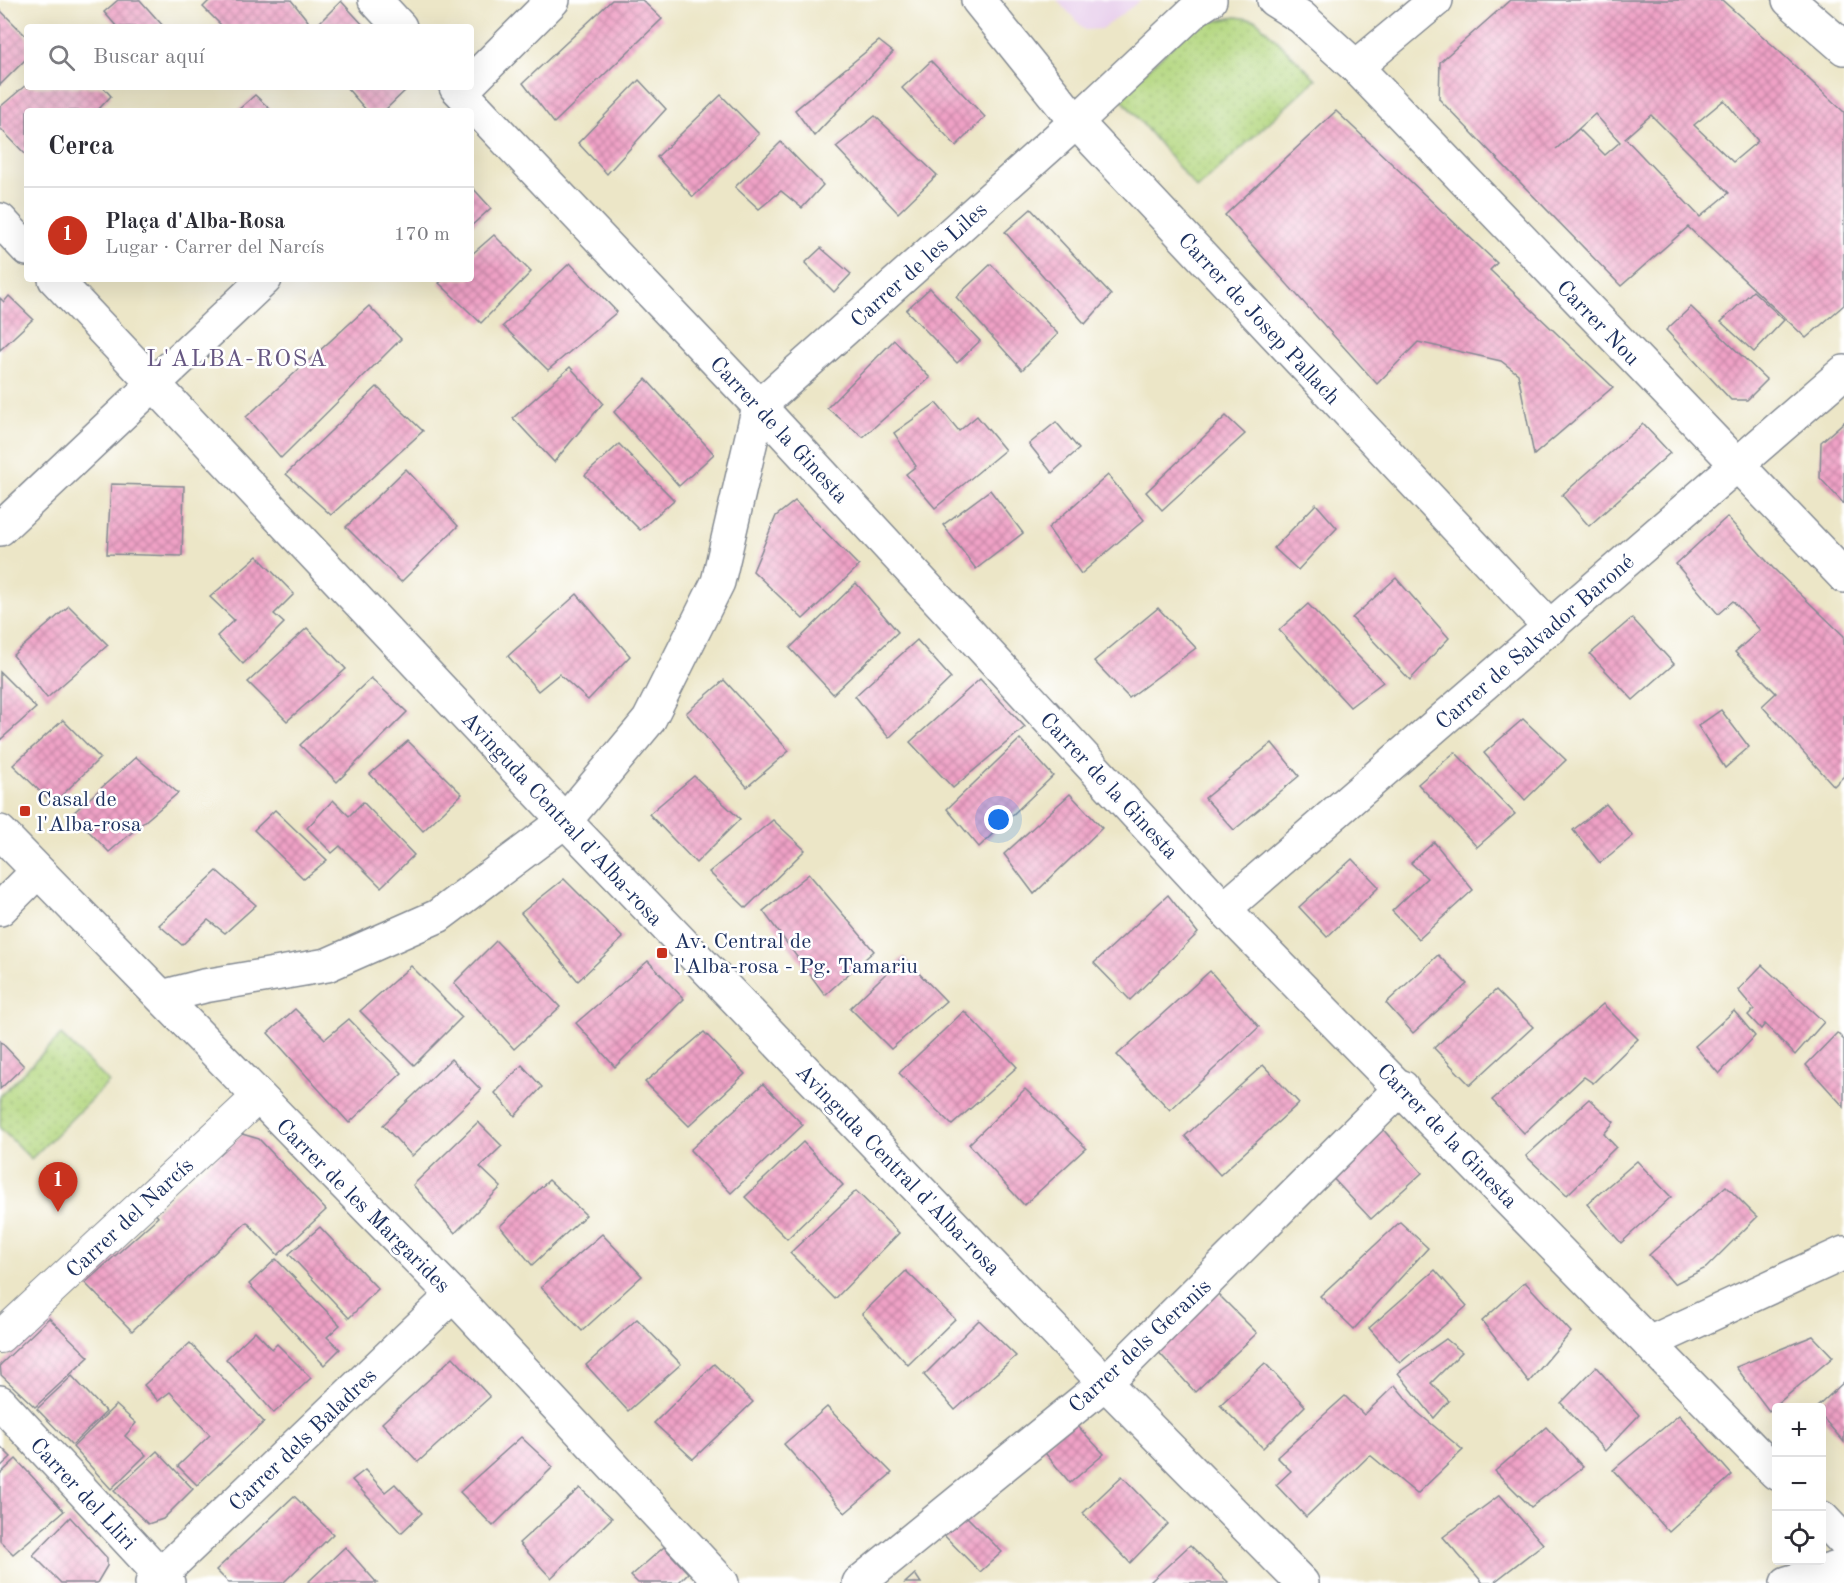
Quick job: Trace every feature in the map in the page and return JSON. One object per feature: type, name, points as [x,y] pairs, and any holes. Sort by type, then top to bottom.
[{"type":"street","points":[[375,0],[397,24]]},
{"type":"street","points":[[474,77],[553,0]]},
{"type":"street","name":"Carrer de Josep Pallach","points":[[978,0],[1076,122],[1551,628]]},
{"type":"street","name":"Carrer de les Liles","points":[[759,406],[1076,122],[1196,9],[1210,0]]},
{"type":"street","name":"Carrer Nou","points":[[1274,0],[1301,17],[1356,67],[1844,576]]},
{"type":"street","points":[[1356,67],[1436,0]]},
{"type":"street","points":[[1789,0],[1844,48]]},
{"type":"street","name":"Carrer de la Ginesta","points":[[459,92],[759,406],[1224,909],[1402,1087],[1772,1469]]},
{"type":"street","points":[[0,220],[24,246]]},
{"type":"street","name":"Avinguda Central d'Alba-rosa","points":[[59,282],[564,821],[1105,1383],[1302,1583]]},
{"type":"street","points":[[0,529],[262,282]]},
{"type":"street","name":"Carrer de Salvador Baroné","points":[[1224,909],[1844,372]]},
{"type":"street","points":[[162,997],[204,986],[327,964],[418,925],[438,916],[564,821],[650,720],[718,582],[759,406]]},
{"type":"street","name":"Carrer de les Margarides","points":[[0,832],[453,1295],[722,1583]]},
{"type":"street","points":[[0,909],[38,873]]},
{"type":"street","name":"Carrer dels Geranis","points":[[859,1583],[1105,1383],[1402,1087]]},
{"type":"street","name":"Carrer del Narcís","points":[[0,1337],[258,1097]]},
{"type":"street","points":[[1649,1343],[1844,1253]]},
{"type":"street","name":"Carrer dels Baladres","points":[[160,1580],[453,1295]]},
{"type":"street","name":"Carrer del Lliri","points":[[0,1402],[160,1580]]},
{"type":"street","points":[[1826,1523],[1844,1541]]},
{"type":"street","points":[[1787,1583],[1844,1566]]},
{"type":"shaded area","points":[[1057,0],[1141,0],[1102,29],[1085,30]]},
{"type":"green space","points":[[1236,17],[1256,20],[1316,79],[1197,189],[1119,96],[1195,25]]},
{"type":"green space","points":[[61,1035],[109,1082],[31,1159],[0,1128],[0,1096]]},
{"type":"building","points":[[118,0],[140,0],[161,24],[114,24],[104,12]]},
{"type":"building","points":[[210,0],[291,0],[308,21],[304,24],[220,24],[203,7]]},
{"type":"building","points":[[612,0],[642,0],[662,19],[554,123],[523,83]]},
{"type":"building","points":[[1510,0],[1722,0],[1844,112],[1844,305],[1806,338],[1688,227],[1621,286],[1439,99],[1440,62]],"holes":[[[1724,100],[1758,141],[1733,162],[1694,125]],[[1595,114],[1620,142],[1605,155],[1579,129],[1556,149]],[[1651,115],[1729,193],[1700,217],[1625,138]]]},
{"type":"building","points":[[341,1],[362,24],[318,24]]},
{"type":"building","points":[[0,10],[24,34],[24,61],[0,85]]},
{"type":"building","points":[[879,41],[893,52],[814,136],[795,110]]},
{"type":"building","points":[[931,61],[985,117],[956,146],[902,88]]},
{"type":"building","points":[[639,80],[666,109],[607,174],[578,143]]},
{"type":"building","points":[[24,87],[24,90],[106,90],[111,96],[100,108],[24,108],[24,153],[0,128],[0,107]]},
{"type":"building","points":[[349,90],[406,90],[387,108],[364,108]]},
{"type":"building","points":[[255,95],[269,108],[240,108]]},
{"type":"building","points":[[721,95],[759,134],[693,197],[657,157]]},
{"type":"building","points":[[1336,111],[1497,263],[1490,270],[1613,387],[1534,455],[1518,374],[1501,361],[1418,342],[1377,384],[1225,215]]},
{"type":"building","points":[[875,116],[937,175],[898,213],[836,147]]},
{"type":"building","points":[[781,142],[823,185],[802,208],[781,191],[759,209],[735,187]]},
{"type":"building","points":[[474,189],[491,208],[474,223]]},
{"type":"building","points":[[1031,209],[1111,295],[1085,324],[1005,232]]},
{"type":"building","points":[[494,235],[531,272],[481,323],[439,283],[474,282],[474,252]]},
{"type":"building","points":[[821,248],[851,274],[834,292],[805,263]]},
{"type":"building","points":[[570,263],[617,312],[548,370],[503,326]]},
{"type":"building","points":[[991,264],[1058,334],[1022,370],[956,297]]},
{"type":"building","points":[[930,288],[980,341],[957,363],[906,310]]},
{"type":"building","points":[[1753,291],[1784,320],[1754,352],[1721,322]]},
{"type":"building","points":[[9,296],[33,319],[0,350],[0,298],[4,302]]},
{"type":"building","points":[[369,306],[401,339],[281,458],[246,417]]},
{"type":"building","points":[[1691,307],[1767,380],[1747,400],[1731,400],[1666,330]]},
{"type":"building","points":[[894,340],[930,378],[863,437],[827,408]]},
{"type":"building","points":[[570,367],[603,403],[554,462],[513,418]]},
{"type":"building","points":[[646,379],[714,454],[679,486],[614,412]]},
{"type":"building","points":[[377,387],[423,431],[331,515],[286,474]]},
{"type":"building","points":[[936,403],[959,431],[977,416],[1005,450],[935,508],[906,474],[916,466],[894,433]]},
{"type":"building","points":[[1226,416],[1245,434],[1162,510],[1146,492]]},
{"type":"building","points":[[1056,422],[1079,449],[1052,473],[1029,444]]},
{"type":"building","points":[[1844,422],[1844,504],[1820,478],[1821,442]]},
{"type":"building","points":[[1643,424],[1670,453],[1589,526],[1562,495]]},
{"type":"building","points":[[619,444],[674,500],[640,530],[585,475]]},
{"type":"building","points":[[406,469],[458,526],[401,582],[346,527]]},
{"type":"building","points":[[1108,475],[1144,520],[1081,574],[1048,528]]},
{"type":"building","points":[[111,484],[184,486],[182,556],[107,554]]},
{"type":"building","points":[[990,490],[1023,533],[976,569],[943,525]]},
{"type":"building","points":[[795,501],[859,566],[803,619],[753,571],[776,516]]},
{"type":"building","points":[[1316,504],[1337,528],[1298,570],[1274,548]]},
{"type":"building","points":[[1727,517],[1773,568],[1844,636],[1844,776],[1834,786],[1762,706],[1776,693],[1735,652],[1760,630],[1733,601],[1718,614],[1676,564]]},
{"type":"building","points":[[257,556],[294,594],[274,614],[284,623],[243,664],[217,636],[234,620],[210,597]]},
{"type":"building","points":[[1396,578],[1449,638],[1410,680],[1352,618]]},
{"type":"building","points":[[856,583],[898,632],[833,694],[790,648]]},
{"type":"building","points":[[577,594],[630,656],[588,700],[559,674],[538,691],[508,656]]},
{"type":"building","points":[[1308,604],[1383,682],[1350,707],[1279,630]]},
{"type":"building","points":[[69,606],[108,645],[47,698],[13,655]]},
{"type":"building","points":[[1158,608],[1196,648],[1129,698],[1094,661]]},
{"type":"building","points":[[1632,618],[1674,664],[1633,700],[1590,654]]},
{"type":"building","points":[[307,628],[346,669],[287,721],[248,682]]},
{"type":"building","points":[[917,640],[951,678],[889,738],[855,696]]},
{"type":"building","points":[[0,672],[36,708],[0,740]]},
{"type":"building","points":[[371,678],[407,712],[337,782],[300,745]]},
{"type":"building","points":[[980,679],[1025,727],[953,788],[910,742]]},
{"type":"building","points":[[724,680],[789,751],[747,787],[686,713]]},
{"type":"building","points":[[1721,710],[1749,747],[1725,768],[1698,726]]},
{"type":"building","points":[[1523,719],[1566,760],[1525,800],[1484,753]]},
{"type":"building","points":[[63,720],[100,758],[53,804],[13,765]]},
{"type":"building","points":[[1020,739],[1053,776],[979,847],[947,809]]},
{"type":"building","points":[[408,741],[462,794],[423,831],[370,774]]},
{"type":"building","points":[[1272,743],[1299,776],[1234,830],[1205,798]]},
{"type":"building","points":[[1455,752],[1515,814],[1477,847],[1418,784]]},
{"type":"building","points":[[136,757],[178,793],[109,852],[72,814]]},
{"type":"building","points":[[694,776],[740,819],[696,863],[649,814]]},
{"type":"building","points":[[1070,794],[1102,828],[1034,894],[1004,854]]},
{"type":"building","points":[[333,800],[349,816],[363,802],[414,855],[381,887],[340,846],[332,853],[307,828]]},
{"type":"building","points":[[1606,804],[1633,836],[1600,863],[1573,830]]},
{"type":"building","points":[[275,810],[327,860],[304,879],[254,830]]},
{"type":"building","points":[[773,820],[805,850],[746,908],[709,872]]},
{"type":"building","points":[[1434,842],[1473,890],[1419,939],[1392,911],[1427,878],[1411,863]]},
{"type":"building","points":[[1352,859],[1379,887],[1327,937],[1299,907]]},
{"type":"building","points":[[217,871],[256,905],[225,933],[208,920],[182,945],[159,925]]},
{"type":"building","points":[[809,874],[874,951],[825,995],[763,911]]},
{"type":"building","points":[[564,879],[623,938],[578,981],[521,913]]},
{"type":"building","points":[[1168,895],[1198,933],[1130,1000],[1094,963]]},
{"type":"building","points":[[496,941],[560,1007],[514,1049],[454,983]]},
{"type":"building","points":[[1438,955],[1467,984],[1413,1033],[1386,1003]]},
{"type":"building","points":[[903,957],[946,1001],[891,1049],[850,1008]]},
{"type":"building","points":[[648,961],[684,999],[615,1067],[576,1023]]},
{"type":"building","points":[[1762,965],[1824,1022],[1795,1055],[1765,1024],[1761,1029],[1748,1015],[1754,1009],[1738,990]]},
{"type":"building","points":[[411,966],[462,1017],[414,1065],[360,1011]]},
{"type":"building","points":[[1210,971],[1259,1027],[1170,1110],[1117,1055]]},
{"type":"building","points":[[1496,990],[1533,1027],[1470,1085],[1434,1048]]},
{"type":"building","points":[[1603,1004],[1638,1039],[1593,1083],[1584,1077],[1524,1133],[1492,1100]]},
{"type":"building","points":[[295,1009],[325,1039],[349,1019],[402,1073],[349,1123],[268,1033]]},
{"type":"building","points":[[964,1011],[1017,1067],[952,1125],[899,1073]]},
{"type":"building","points":[[1734,1011],[1755,1036],[1719,1074],[1695,1046]]},
{"type":"building","points":[[704,1032],[745,1074],[689,1126],[645,1082]]},
{"type":"building","points":[[1837,1033],[1844,1040],[1844,1107],[1806,1065]]},
{"type":"building","points":[[0,1041],[24,1066],[0,1089]]},
{"type":"building","points":[[451,1059],[481,1090],[412,1156],[383,1125]]},
{"type":"building","points":[[522,1065],[542,1087],[515,1116],[495,1093]]},
{"type":"building","points":[[1263,1065],[1299,1103],[1220,1175],[1185,1136]]},
{"type":"building","points":[[763,1084],[803,1125],[731,1193],[690,1150]]},
{"type":"building","points":[[1025,1089],[1086,1148],[1024,1205],[969,1144]]},
{"type":"building","points":[[1589,1099],[1614,1122],[1604,1134],[1616,1147],[1567,1195],[1526,1156]]},
{"type":"building","points":[[478,1122],[502,1146],[480,1167],[501,1187],[455,1233],[413,1185]]},
{"type":"building","points":[[1379,1125],[1422,1173],[1371,1219],[1328,1173]]},
{"type":"building","points":[[242,1134],[259,1139],[326,1210],[278,1255],[247,1222],[132,1331],[85,1283],[158,1217],[154,1212]]},
{"type":"building","points":[[803,1142],[843,1185],[787,1239],[745,1197]]},
{"type":"building","points":[[1637,1161],[1671,1197],[1621,1243],[1587,1204]]},
{"type":"building","points":[[549,1180],[586,1215],[532,1265],[500,1226]]},
{"type":"building","points":[[1726,1186],[1757,1217],[1706,1268],[1674,1284],[1649,1255]]},
{"type":"building","points":[[856,1191],[899,1233],[835,1299],[790,1253]]},
{"type":"building","points":[[1400,1222],[1428,1248],[1354,1329],[1320,1296]]},
{"type":"building","points":[[320,1227],[378,1289],[349,1318],[289,1254]]},
{"type":"building","points":[[602,1234],[642,1276],[582,1331],[541,1287]]},
{"type":"building","points":[[276,1259],[340,1325],[327,1337],[340,1349],[324,1365],[249,1284]]},
{"type":"building","points":[[1435,1270],[1467,1306],[1400,1363],[1369,1328]]},
{"type":"building","points":[[906,1271],[955,1319],[908,1365],[862,1314]]},
{"type":"building","points":[[1525,1282],[1571,1332],[1529,1382],[1482,1321]]},
{"type":"building","points":[[1215,1291],[1257,1333],[1195,1392],[1154,1347]]},
{"type":"building","points":[[49,1318],[89,1357],[35,1407],[1,1375],[0,1365]]},
{"type":"building","points":[[637,1319],[681,1364],[628,1411],[586,1365]]},
{"type":"building","points":[[979,1320],[1016,1356],[955,1410],[924,1375]]},
{"type":"building","points":[[255,1331],[272,1349],[277,1344],[311,1378],[274,1413],[226,1359]]},
{"type":"building","points":[[1813,1336],[1833,1357],[1778,1403],[1772,1403],[1772,1408],[1769,1411],[1736,1367]]},
{"type":"building","points":[[1446,1339],[1462,1352],[1431,1383],[1449,1401],[1434,1418],[1398,1373]]},
{"type":"building","points":[[190,1343],[264,1422],[197,1485],[178,1466],[210,1435],[170,1392],[158,1401],[144,1385]]},
{"type":"building","points":[[453,1357],[490,1397],[418,1462],[382,1423]]},
{"type":"building","points":[[1265,1363],[1305,1406],[1263,1448],[1220,1405]]},
{"type":"building","points":[[714,1364],[753,1402],[693,1459],[654,1423]]},
{"type":"building","points":[[1596,1367],[1639,1415],[1605,1451],[1561,1403]]},
{"type":"building","points":[[72,1376],[106,1412],[72,1445],[37,1409]]},
{"type":"building","points":[[1844,1382],[1844,1442],[1826,1422],[1826,1403],[1821,1403]]},
{"type":"building","points":[[1395,1385],[1417,1412],[1463,1450],[1417,1494],[1370,1455],[1306,1517],[1276,1485],[1291,1471],[1277,1457],[1345,1396],[1364,1415]]},
{"type":"building","points":[[116,1405],[136,1423],[125,1436],[146,1455],[111,1489],[73,1447]]},
{"type":"building","points":[[827,1407],[892,1473],[845,1513],[784,1444]]},
{"type":"building","points":[[1679,1415],[1732,1475],[1669,1532],[1613,1470]]},
{"type":"building","points":[[1072,1420],[1104,1454],[1070,1483],[1041,1448]]},
{"type":"building","points":[[1546,1427],[1583,1467],[1531,1507],[1495,1471]]},
{"type":"building","points":[[521,1437],[553,1467],[493,1526],[460,1492]]},
{"type":"building","points":[[0,1446],[11,1457],[0,1467]]},
{"type":"building","points":[[157,1451],[193,1489],[163,1519],[148,1524],[114,1491]]},
{"type":"building","points":[[16,1459],[64,1511],[13,1554],[0,1541],[0,1474]]},
{"type":"building","points":[[365,1470],[385,1492],[395,1484],[422,1513],[401,1533],[352,1480]]},
{"type":"building","points":[[1122,1476],[1168,1524],[1130,1563],[1083,1513]]},
{"type":"building","points":[[580,1488],[612,1518],[551,1578],[519,1543]]},
{"type":"building","points":[[1500,1495],[1543,1544],[1493,1583],[1483,1583],[1443,1537]]},
{"type":"building","points":[[294,1496],[333,1534],[283,1583],[229,1583],[216,1570]]},
{"type":"building","points":[[959,1509],[1002,1552],[980,1572],[937,1528]]},
{"type":"building","points":[[70,1517],[107,1558],[107,1566],[97,1583],[61,1583],[33,1555]]},
{"type":"building","points":[[1190,1545],[1229,1583],[1149,1583]]},
{"type":"building","points":[[345,1547],[377,1583],[307,1583]]},
{"type":"building","points":[[664,1547],[688,1573],[678,1583],[638,1583],[631,1576]]},
{"type":"building","points":[[915,1574],[921,1583],[905,1583]]},
{"type":"place","name":"Casal de l'Alba-rosa","points":[[25,811]]},
{"type":"place","name":"Av. Central de l'Alba-rosa - Pg. Tamariu","points":[[662,953]]},
{"type":"place","name":"Plaça d'Alba-Rosa","points":[[58,1212]]},
{"type":"district","name":"L'ALBA-ROSA","points":[[237,358]]}]
